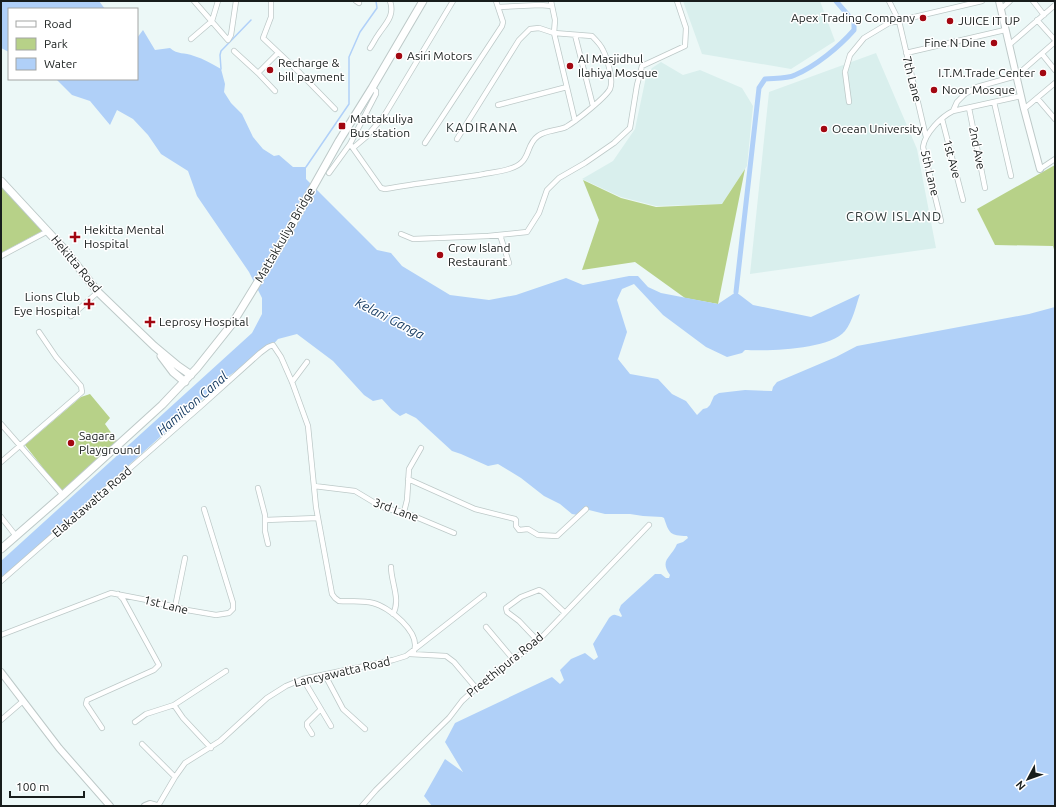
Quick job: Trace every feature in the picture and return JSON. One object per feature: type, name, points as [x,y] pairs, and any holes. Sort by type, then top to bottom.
[{"type":"main road","name":"Mattakkuliya Bridge","points":[[1,550],[185,382],[232,324],[253,292],[318,178],[423,1]]},
{"type":"main road","name":"Hekitta Road","points":[[1,180],[48,231],[98,292],[154,346],[191,375]]},
{"type":"main road","name":"Hekitta Road","points":[[154,346],[173,372],[185,382]]},
{"type":"street","points":[[195,1],[228,40],[231,35],[236,1]]},
{"type":"street","points":[[191,39],[212,21],[218,1]]},
{"type":"street","points":[[271,1],[271,17],[263,38],[335,109]]},
{"type":"street","points":[[370,48],[388,20],[392,10],[390,1]]},
{"type":"street","points":[[352,146],[366,137],[384,116],[453,1]]},
{"type":"street","points":[[425,143],[502,26],[503,22],[496,1]]},
{"type":"street","points":[[401,234],[413,239],[500,235],[528,232],[539,213],[547,190],[559,178],[614,143],[630,128],[637,84],[642,66],[685,46],[686,28],[677,1]]},
{"type":"street","name":"7th Lane","points":[[889,1],[899,21],[926,137]]},
{"type":"street","points":[[849,102],[845,72],[850,55],[864,38],[889,23],[982,1]]},
{"type":"street","points":[[999,1],[1024,109],[1040,169],[1055,159]]},
{"type":"street","points":[[1001,9],[1010,1]]},
{"type":"street","points":[[1033,1],[1044,15]]},
{"type":"street","points":[[498,7],[552,4],[555,20],[554,33],[576,121]]},
{"type":"street","points":[[1009,45],[1055,5]]},
{"type":"street","points":[[953,111],[957,102],[965,94],[977,87],[1016,76],[1055,41],[1037,20]]},
{"type":"street","points":[[352,146],[378,185],[385,189],[509,169],[524,160],[533,141],[541,134],[565,127],[576,121],[594,106],[610,89],[610,72],[603,49],[592,36],[554,33],[539,28],[530,28],[519,40],[458,139]]},
{"type":"street","points":[[906,53],[1006,30]]},
{"type":"street","points":[[575,35],[594,106]]},
{"type":"street","points":[[234,51],[275,91]]},
{"type":"street","points":[[258,73],[278,53]]},
{"type":"street","points":[[1042,54],[1055,70]]},
{"type":"street","points":[[1024,109],[1055,83]]},
{"type":"street","points":[[498,105],[567,87]]},
{"type":"street","points":[[329,173],[352,146],[376,94],[376,91],[372,88]]},
{"type":"street","name":"5th Lane","points":[[941,221],[923,147],[926,137],[942,119],[953,111],[1021,96]]},
{"type":"street","points":[[1037,98],[1055,119]]},
{"type":"street","points":[[994,102],[1011,176]]},
{"type":"street","name":"2nd Ave","points":[[969,108],[985,188]]},
{"type":"street","name":"1st Ave","points":[[942,119],[963,200]]},
{"type":"street","points":[[1,256],[48,231]]},
{"type":"street","points":[[500,235],[509,263]]},
{"type":"street","points":[[71,316],[98,292]]},
{"type":"street","points":[[1,462],[82,392],[81,386],[56,357],[39,332]]},
{"type":"street","name":"Elakatawatta Road","points":[[1,581],[268,347],[273,346],[281,357],[292,382]]},
{"type":"street","points":[[307,362],[292,382],[308,426],[318,518],[333,596],[339,601],[374,603],[393,614],[411,632],[416,642],[414,650]]},
{"type":"street","points":[[1,424],[63,495]]},
{"type":"street","points":[[404,512],[407,500],[410,466],[422,448]]},
{"type":"street","points":[[408,479],[475,509],[515,519],[516,526],[519,530],[531,530],[538,535],[557,536],[586,509]]},
{"type":"street","name":"3rd Lane","points":[[314,486],[355,491],[380,506],[404,512],[454,533]]},
{"type":"street","points":[[258,488],[265,520],[265,531],[268,544]]},
{"type":"street","name":"1st Lane","points":[[1,635],[111,593],[216,615],[229,613],[233,609],[233,603],[204,509]]},
{"type":"street","points":[[1,516],[16,536]]},
{"type":"street","points":[[265,520],[318,518]]},
{"type":"street","name":"Preethipura Road","points":[[362,806],[376,790],[449,718],[462,701],[476,688],[538,641],[564,612],[649,525]]},
{"type":"street","points":[[176,607],[185,558]]},
{"type":"street","points":[[391,567],[396,603],[393,614]]},
{"type":"street","points":[[538,641],[519,621],[507,612],[506,608],[521,597],[539,590],[564,612]]},
{"type":"street","points":[[102,728],[86,704],[87,700],[154,670],[158,665],[123,599],[117,594]]},
{"type":"street","name":"Lancyawatta Road","points":[[157,806],[175,776],[185,763],[211,748],[238,725],[262,701],[286,686],[303,679],[394,660],[409,654],[484,595]]},
{"type":"street","points":[[486,627],[513,659]]},
{"type":"street","points":[[409,654],[446,656],[454,662],[476,688]]},
{"type":"street","points":[[135,722],[146,714],[174,704],[226,671]]},
{"type":"street","points":[[1,672],[59,748],[108,805]]},
{"type":"street","points":[[325,675],[343,709],[365,729]]},
{"type":"street","points":[[303,679],[331,726]]},
{"type":"street","points":[[1,720],[23,701]]},
{"type":"street","points":[[174,704],[179,713],[211,748]]},
{"type":"street","points":[[312,734],[306,726],[307,723],[321,709]]},
{"type":"street","points":[[142,744],[175,776]]},
{"type":"street","points":[[145,806],[150,804],[157,806]]},
{"type":"shaded area","points":[[683,1],[820,1],[835,41],[791,69],[702,54]]},
{"type":"shaded area","points":[[876,53],[917,149],[936,248],[750,274],[769,92]]},
{"type":"shaded area","points":[[661,62],[683,75],[700,70],[742,88],[753,106],[747,166],[722,204],[656,206],[621,197],[582,179],[613,161],[635,129],[646,77],[652,68]]},
{"type":"green space","points":[[1055,165],[1055,253],[1053,246],[995,245],[977,209]]},
{"type":"green space","points":[[745,169],[718,304],[685,298],[635,262],[582,270],[599,220],[583,180],[621,198],[656,207],[722,204]]},
{"type":"green space","points":[[1,186],[44,230],[1,253]]},
{"type":"green space","name":"Sagara Playground","points":[[90,394],[110,418],[105,424],[117,441],[62,492],[25,445],[81,397]]},
{"type":"water","points":[[1,1],[99,1],[104,8],[8,8],[8,52],[1,48]]},
{"type":"water","points":[[143,30],[155,50],[170,48],[178,53],[201,59],[221,69],[225,84],[224,92],[231,103],[242,114],[253,137],[263,149],[274,156],[279,155],[293,167],[306,167],[306,179],[377,250],[391,253],[402,266],[450,295],[489,300],[516,295],[566,278],[583,285],[629,276],[638,276],[648,287],[661,293],[718,304],[736,292],[753,305],[811,317],[860,294],[850,323],[845,331],[837,337],[812,346],[768,350],[745,350],[742,353],[727,357],[706,347],[663,315],[634,284],[622,289],[617,300],[627,332],[618,359],[630,374],[658,379],[672,394],[686,401],[697,415],[710,405],[714,396],[719,393],[745,390],[772,391],[777,382],[836,357],[857,346],[1029,314],[1055,307],[1055,806],[432,806],[424,796],[445,759],[463,772],[445,742],[455,723],[552,677],[560,684],[564,680],[560,670],[571,659],[585,653],[594,660],[598,657],[593,644],[609,618],[613,615],[621,617],[622,616],[619,610],[621,605],[655,574],[661,574],[666,578],[669,578],[670,575],[666,566],[667,559],[677,544],[688,538],[687,536],[671,533],[664,518],[662,517],[630,514],[605,514],[585,509],[578,515],[572,514],[560,504],[544,496],[521,478],[498,464],[488,466],[452,451],[416,418],[406,413],[400,416],[382,399],[373,401],[364,395],[333,361],[297,334],[278,339],[267,351],[227,377],[1,578],[1,561],[252,333],[262,314],[262,298],[249,272],[197,196],[188,171],[161,154],[148,135],[133,119],[117,110],[110,125],[90,101],[72,95],[57,80],[138,80],[138,37]]},
{"type":"waterway","points":[[306,167],[349,104],[349,57],[360,32],[377,8],[376,1]]},
{"type":"waterway","points":[[736,292],[759,88],[765,79],[792,76],[811,67],[841,43],[854,30],[854,22],[836,1]]},
{"type":"waterway","points":[[221,69],[221,51],[251,20]]},
{"type":"place","name":"Apex Trading Company","points":[[923,18]]},
{"type":"place","name":"JUICE IT UP","points":[[950,21]]},
{"type":"place","name":"Fine N Dine","points":[[994,43]]},
{"type":"place","name":"Asiri Motors","points":[[399,56]]},
{"type":"place","name":"Al Masjidhul Ilahiya Mosque","points":[[570,66]]},
{"type":"place","name":"Recharge & bill payment","points":[[270,70]]},
{"type":"place","name":"I.T.M.Trade Center","points":[[1043,73]]},
{"type":"place","name":"Noor Mosque","points":[[934,90]]},
{"type":"place","name":"Mattakuliya Bus station","points":[[342,126]]},
{"type":"place","name":"Ocean University","points":[[824,129]]},
{"type":"place","name":"Hekitta Mental Hospital","points":[[75,237]]},
{"type":"place","name":"Crow Island Restaurant","points":[[440,255]]},
{"type":"place","name":"Lions Club Eye Hospital","points":[[89,304]]},
{"type":"place","name":"Leprosy Hospital","points":[[150,322]]},
{"type":"place","name":"Sagara Playground","points":[[71,443]]},
{"type":"district","name":"KADIRANA","points":[[482,127]]},
{"type":"district","name":"CROW ISLAND","points":[[894,216]]},
{"type":"water label","name":"Kelani Ganga","points":[[390,318]]},
{"type":"water label","name":"Hamilton Canal","points":[[192,403]]}]
